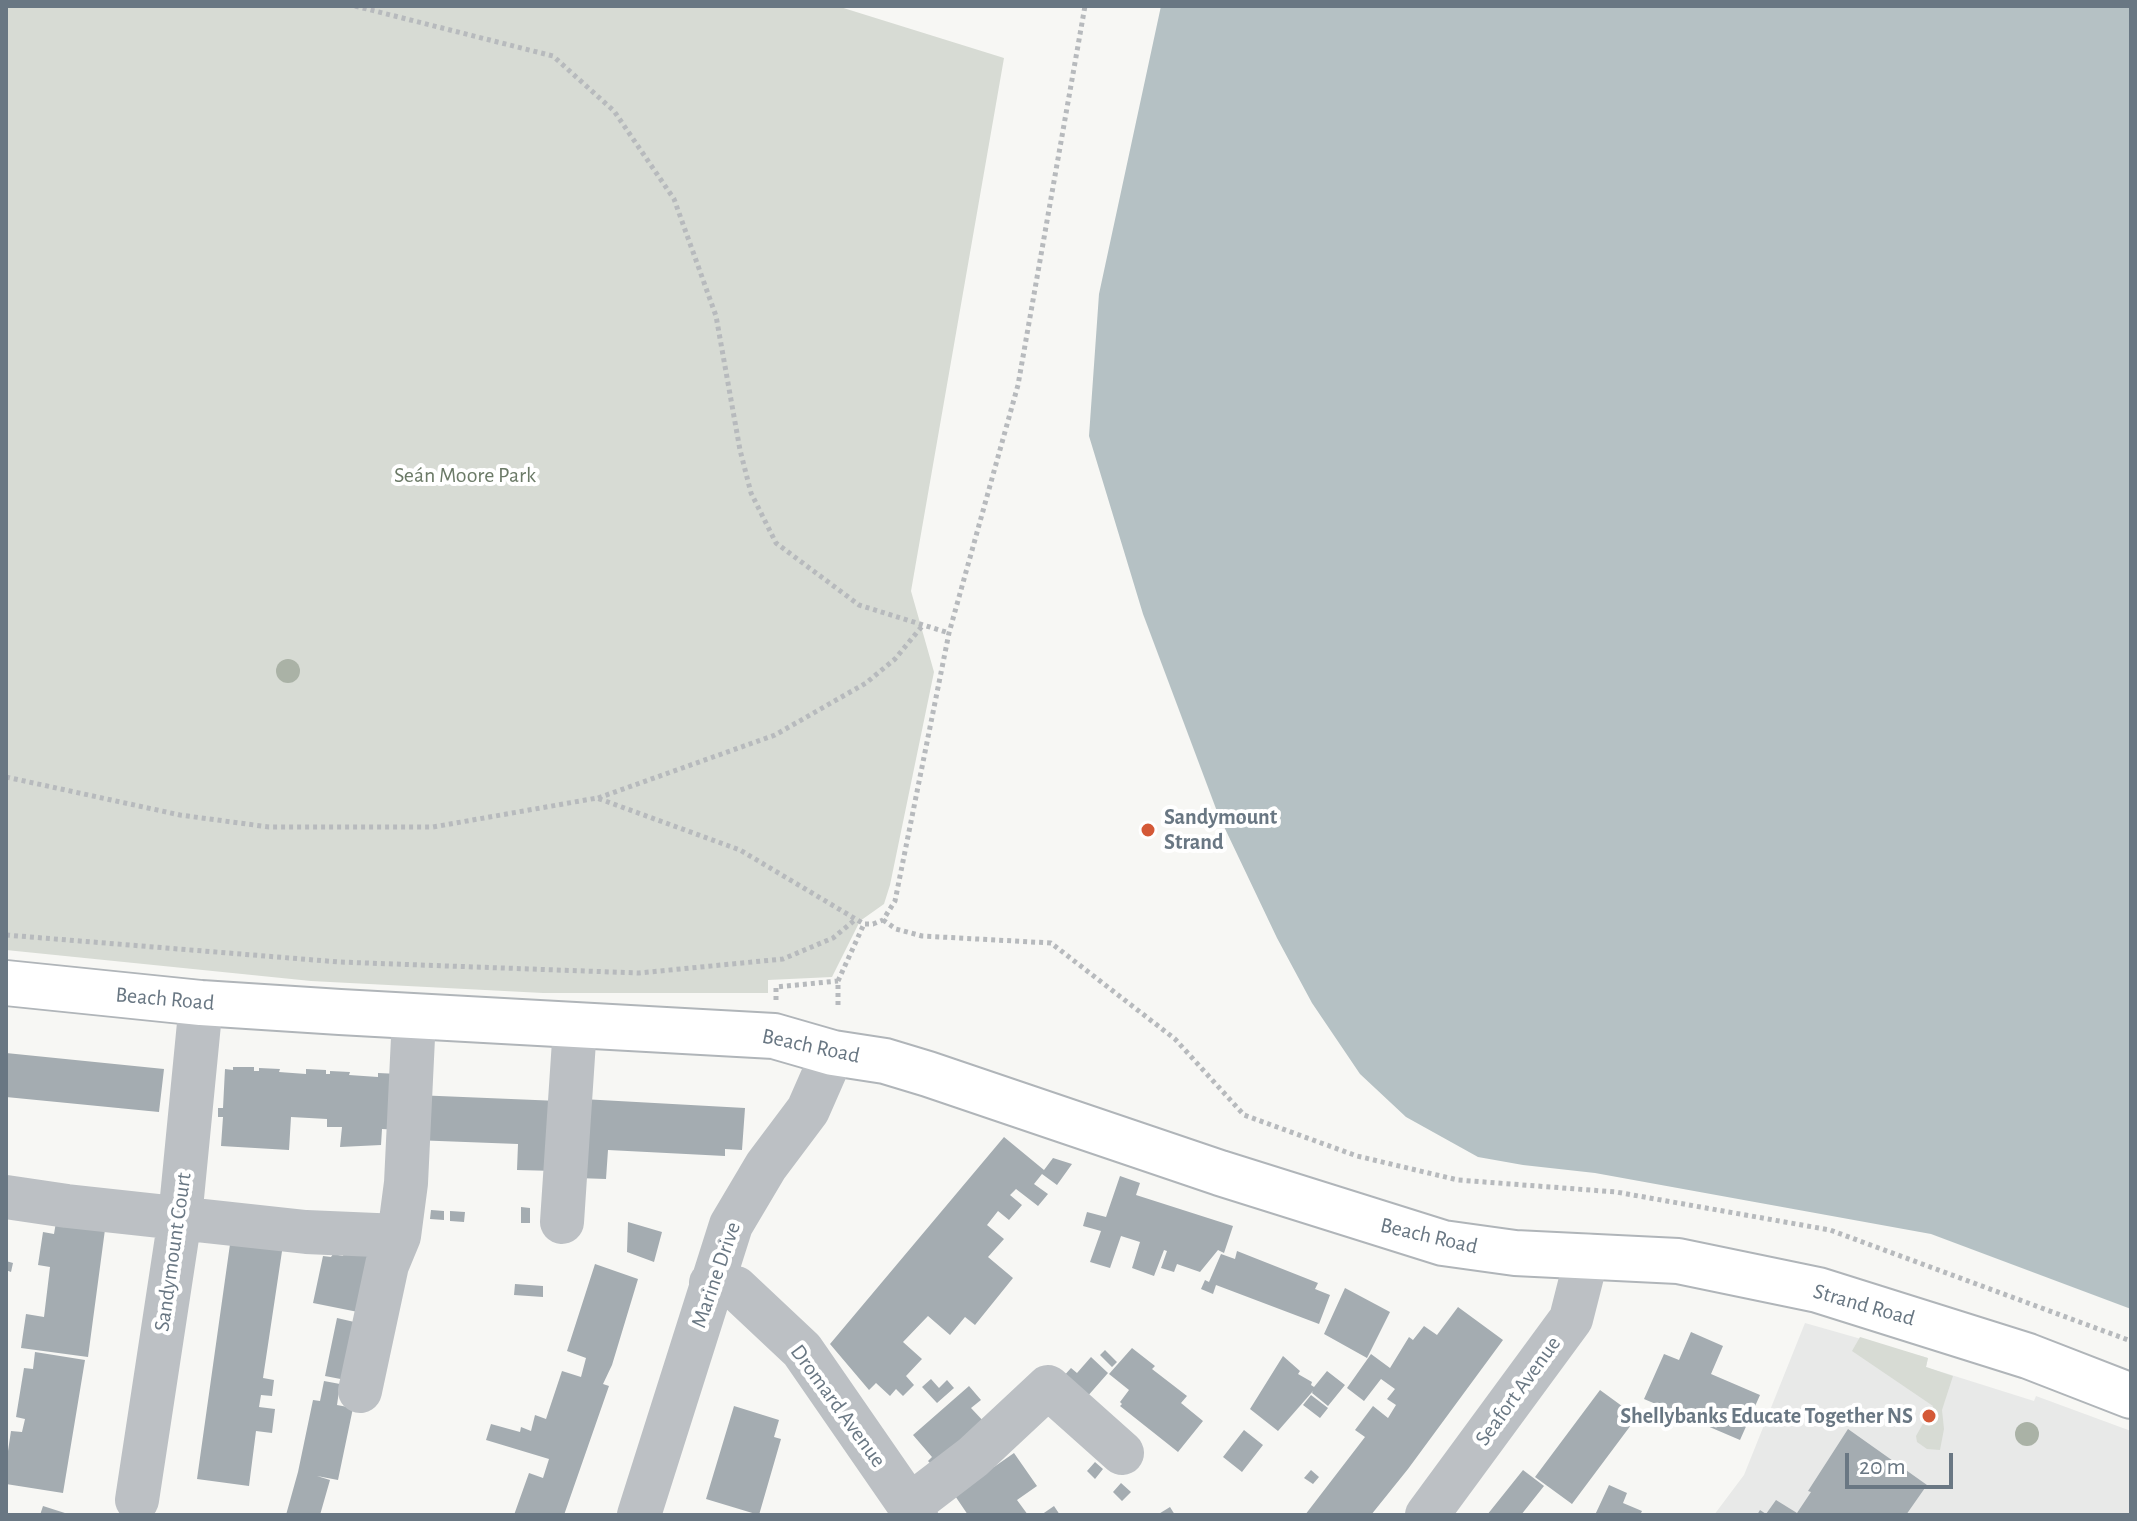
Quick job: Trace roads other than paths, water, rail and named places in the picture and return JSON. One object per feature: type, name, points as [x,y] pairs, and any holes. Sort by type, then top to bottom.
[{"type":"main road","name":"Beach Road","points":[[6,983],[201,1003],[774,1036],[928,1074],[1220,1173],[1443,1243],[1515,1253],[1587,1256]]},
{"type":"main road","name":"Strand Road","points":[[1587,1256],[1678,1261],[1818,1290],[2028,1356],[2131,1396]]},
{"type":"street","name":"Sandymount Court","points":[[139,1509],[180,1218],[201,1003]]},
{"type":"street","points":[[360,1391],[387,1265],[399,1236],[406,1183],[414,1017]]},
{"type":"street","points":[[562,1222],[575,1026]]},
{"type":"street","name":"Marine Drive","points":[[639,1515],[731,1225],[766,1166],[808,1110],[833,1053]]},
{"type":"street","points":[[6,1197],[306,1232],[399,1236]]},
{"type":"street","name":"Seafort Avenue","points":[[1427,1515],[1571,1319],[1587,1256]]},
{"type":"street","name":"Dromard Avenue","points":[[711,1283],[736,1288],[802,1350],[913,1510]]},
{"type":"street","points":[[913,1510],[1048,1387],[1122,1453]]},
{"type":"place","name":"Sandymount Strand","points":[[1148,830]]},
{"type":"place","name":"Shellybanks Educate Together NS","points":[[1929,1416]]},
{"type":"park label","name":"Seán Moore Park","points":[[465,475]]}]
